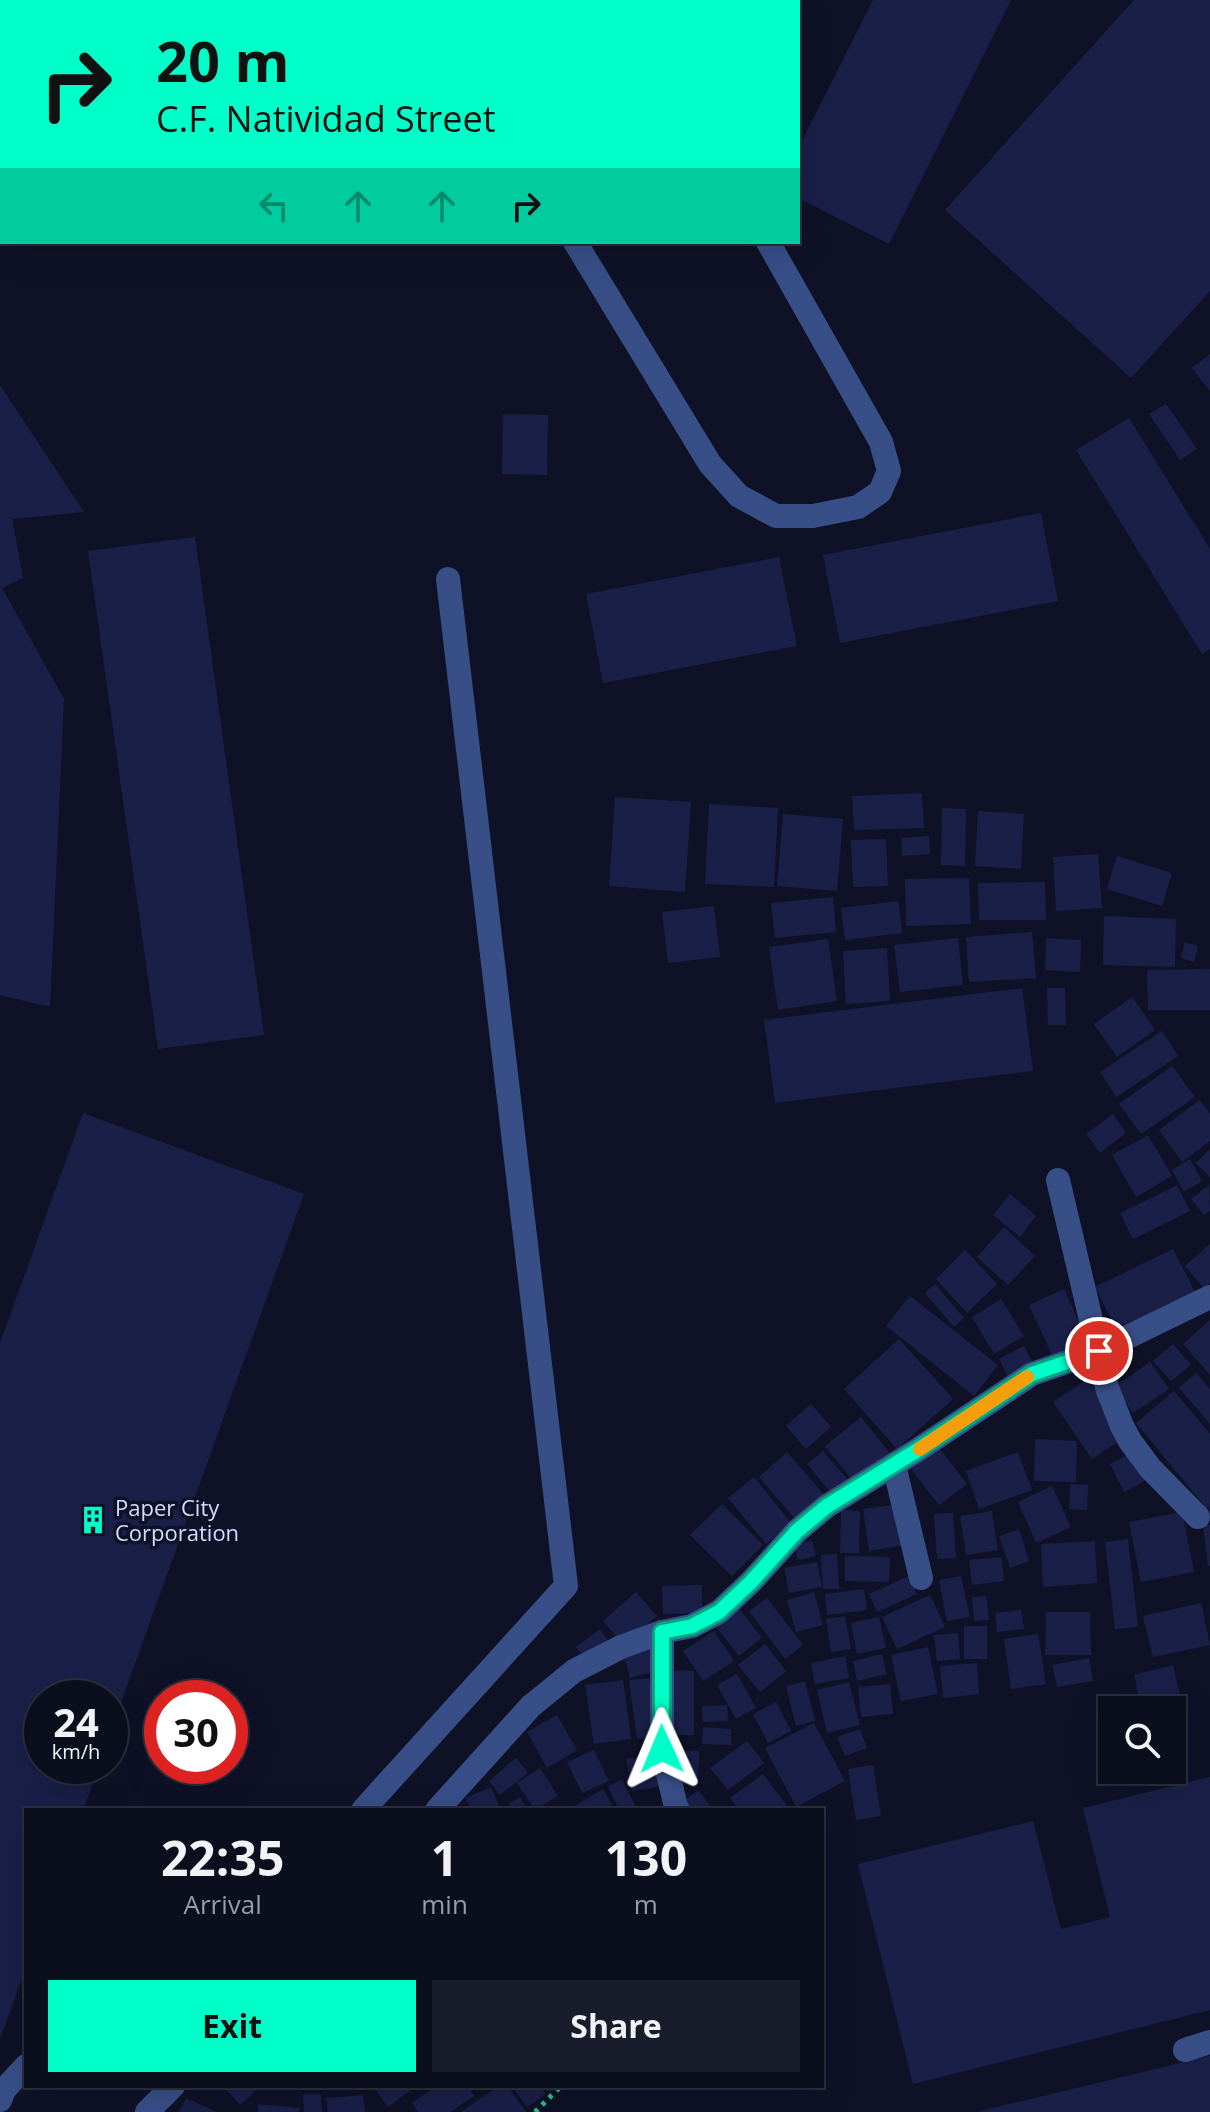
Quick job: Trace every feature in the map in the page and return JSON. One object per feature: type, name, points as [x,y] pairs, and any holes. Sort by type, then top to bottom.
[{"type":"street","points":[[576,244],[710,464],[739,496],[776,516],[813,516],[858,507],[880,492],[889,471],[881,442],[769,244]]},
{"type":"street","points":[[365,1808],[566,1586],[448,579]]},
{"type":"street","points":[[1058,1180],[1107,1388],[1130,1441],[1150,1468],[1198,1517]]},
{"type":"street","points":[[439,1808],[531,1706],[574,1671],[621,1647],[662,1632],[692,1626],[719,1612],[797,1531],[827,1506],[1032,1374],[1099,1351],[1210,1297]]},
{"type":"street","points":[[894,1465],[921,1578]]},
{"type":"street","points":[[662,1632],[662,1749],[677,1808]]},
{"type":"street","points":[[1185,2050],[1210,2042]]},
{"type":"street","points":[[0,2100],[4,2090],[24,2068]]},
{"type":"street","points":[[147,2112],[171,2088]]},
{"type":"path","points":[[535,2112],[559,2088]]},
{"type":"building","points":[[873,0],[1011,0],[889,244],[800,199],[800,145]]},
{"type":"building","points":[[1134,0],[1210,0],[1210,291],[1131,378],[945,210]]},
{"type":"building","points":[[1210,354],[1210,391],[1192,368]]},
{"type":"building","points":[[0,385],[84,512],[12,519],[23,578],[2,588],[64,699],[50,1007],[0,995]]},
{"type":"building","points":[[1166,404],[1197,449],[1180,460],[1149,414]]},
{"type":"building","points":[[503,414],[548,415],[547,475],[502,474]]},
{"type":"building","points":[[1129,418],[1210,549],[1210,649],[1202,654],[1076,450]]},
{"type":"building","points":[[1041,513],[1058,601],[840,643],[823,555]]},
{"type":"building","points":[[195,537],[264,1035],[158,1049],[88,551]]},
{"type":"building","points":[[779,557],[797,646],[603,683],[586,594]]},
{"type":"building","points":[[922,793],[924,828],[854,830],[852,796]]},
{"type":"building","points":[[615,797],[691,802],[685,892],[609,886]]},
{"type":"building","points":[[709,804],[778,808],[774,887],[705,884]]},
{"type":"building","points":[[942,808],[966,809],[965,866],[941,865]]},
{"type":"building","points":[[978,811],[1024,814],[1021,869],[975,866]]},
{"type":"building","points":[[783,814],[843,819],[837,891],[777,886]]},
{"type":"building","points":[[929,836],[930,854],[902,856],[901,838]]},
{"type":"building","points":[[886,839],[888,886],[853,887],[851,840]]},
{"type":"building","points":[[1098,854],[1102,908],[1056,911],[1053,857]]},
{"type":"building","points":[[1117,856],[1172,873],[1162,906],[1107,889]]},
{"type":"building","points":[[969,878],[971,924],[906,926],[905,879]]},
{"type":"building","points":[[1045,882],[1046,920],[979,920],[978,883]]},
{"type":"building","points":[[833,897],[836,932],[775,938],[771,903]]},
{"type":"building","points":[[898,901],[902,933],[845,940],[841,908]]},
{"type":"building","points":[[714,906],[720,957],[668,963],[662,912]]},
{"type":"building","points":[[1104,916],[1176,919],[1175,967],[1103,965]]},
{"type":"building","points":[[1032,932],[1036,978],[969,982],[966,937]]},
{"type":"building","points":[[958,938],[963,985],[900,992],[894,945]]},
{"type":"building","points":[[1046,938],[1081,940],[1080,972],[1045,970]]},
{"type":"building","points":[[828,939],[837,1001],[778,1010],[769,947]]},
{"type":"building","points":[[1185,942],[1198,946],[1194,962],[1181,958]]},
{"type":"building","points":[[887,948],[890,1001],[846,1004],[843,951]]},
{"type":"building","points":[[1210,969],[1210,1010],[1148,1010],[1147,970]]},
{"type":"building","points":[[1022,988],[1033,1071],[775,1103],[764,1020]]},
{"type":"building","points":[[1047,988],[1065,988],[1066,1025],[1048,1025]]},
{"type":"building","points":[[1132,997],[1155,1030],[1117,1057],[1094,1024]]},
{"type":"building","points":[[1162,1031],[1178,1056],[1116,1097],[1100,1072]]},
{"type":"building","points":[[1172,1066],[1195,1097],[1141,1134],[1119,1104]]},
{"type":"building","points":[[1200,1100],[1210,1114],[1210,1141],[1182,1162],[1159,1130]]},
{"type":"building","name":"Paper City Corporation","points":[[83,1113],[304,1194],[128,1683],[128,1680],[24,1680],[24,1784],[92,1784],[84,1808],[24,1808],[24,1973],[0,2039],[0,1343]]},
{"type":"building","points":[[1113,1114],[1126,1133],[1100,1153],[1086,1134]]},
{"type":"building","points":[[1148,1135],[1172,1176],[1136,1197],[1112,1155]]},
{"type":"building","points":[[1210,1149],[1210,1177],[1196,1163]]},
{"type":"building","points":[[1190,1159],[1202,1181],[1184,1192],[1172,1170]]},
{"type":"building","points":[[1177,1185],[1190,1211],[1133,1239],[1120,1213]]},
{"type":"building","points":[[1209,1185],[1210,1211],[1204,1215],[1191,1199]]},
{"type":"building","points":[[1010,1194],[1036,1216],[1020,1237],[993,1215]]},
{"type":"building","points":[[1004,1227],[1035,1256],[1008,1285],[977,1257]]},
{"type":"building","points":[[1210,1244],[1210,1283],[1204,1288],[1185,1266]]},
{"type":"building","points":[[1173,1249],[1195,1292],[1117,1330],[1095,1287]]},
{"type":"building","points":[[965,1250],[997,1284],[967,1313],[936,1279]]},
{"type":"building","points":[[935,1284],[964,1318],[954,1327],[925,1293]]},
{"type":"building","points":[[1064,1289],[1087,1341],[1053,1357],[1029,1305]]},
{"type":"building","points":[[910,1296],[998,1365],[974,1396],[886,1326]]},
{"type":"building","points":[[1001,1299],[1024,1336],[994,1354],[972,1317]]},
{"type":"building","points":[[1210,1320],[1210,1375],[1183,1344]]},
{"type":"building","points":[[899,1339],[953,1399],[897,1449],[844,1389]]},
{"type":"building","points":[[1173,1344],[1191,1365],[1171,1381],[1153,1361]]},
{"type":"building","points":[[1024,1346],[1035,1367],[1009,1379],[999,1359]]},
{"type":"building","points":[[1150,1362],[1169,1389],[1133,1413],[1115,1386]]},
{"type":"building","points":[[1196,1373],[1210,1389],[1210,1424],[1179,1388]]},
{"type":"building","points":[[1087,1379],[1125,1437],[1092,1459],[1053,1402]]},
{"type":"building","points":[[1174,1391],[1210,1434],[1210,1506],[1207,1509],[1136,1423]]},
{"type":"building","points":[[811,1404],[831,1427],[806,1449],[786,1426]]},
{"type":"building","points":[[861,1417],[892,1456],[856,1485],[825,1446]]},
{"type":"building","points":[[1035,1439],[1077,1441],[1076,1482],[1034,1481]]},
{"type":"building","points":[[939,1448],[967,1484],[939,1505],[911,1469]]},
{"type":"building","points":[[823,1451],[848,1480],[832,1494],[807,1464]]},
{"type":"building","points":[[787,1452],[825,1496],[797,1521],[759,1477]]},
{"type":"building","points":[[1018,1452],[1032,1490],[979,1509],[966,1471]]},
{"type":"building","points":[[1132,1453],[1146,1480],[1124,1492],[1110,1464]]},
{"type":"building","points":[[754,1477],[791,1523],[766,1544],[728,1498]]},
{"type":"building","points":[[1070,1484],[1088,1485],[1087,1510],[1069,1509]]},
{"type":"building","points":[[1052,1486],[1071,1527],[1036,1543],[1018,1502]]},
{"type":"building","points":[[722,1504],[763,1545],[732,1576],[690,1535]]},
{"type":"building","points":[[898,1504],[904,1545],[869,1551],[863,1509]]},
{"type":"building","points":[[841,1510],[860,1511],[859,1553],[840,1553]]},
{"type":"building","points":[[992,1511],[998,1550],[966,1555],[960,1516]]},
{"type":"building","points":[[1182,1512],[1194,1572],[1141,1582],[1129,1522]]},
{"type":"building","points":[[953,1513],[956,1558],[937,1559],[934,1514]]},
{"type":"building","points":[[1203,1525],[1210,1525],[1210,1566],[1208,1566]]},
{"type":"building","points":[[1019,1529],[1029,1561],[1010,1568],[999,1536]]},
{"type":"building","points":[[1128,1539],[1138,1627],[1115,1629],[1105,1542]]},
{"type":"building","points":[[812,1541],[816,1556],[798,1560],[794,1545]]},
{"type":"building","points":[[1095,1541],[1097,1583],[1043,1587],[1041,1544]]},
{"type":"building","points":[[837,1554],[839,1589],[823,1589],[821,1555]]},
{"type":"building","points":[[845,1556],[890,1557],[889,1582],[845,1581]]},
{"type":"building","points":[[1001,1557],[1004,1581],[972,1585],[969,1560]]},
{"type":"building","points":[[817,1562],[822,1587],[789,1593],[784,1568]]},
{"type":"building","points":[[909,1576],[917,1594],[877,1612],[869,1594]]},
{"type":"building","points":[[961,1576],[970,1617],[947,1621],[939,1580]]},
{"type":"building","points":[[702,1585],[702,1613],[663,1614],[662,1586]]},
{"type":"building","points":[[864,1589],[867,1610],[827,1615],[825,1594]]},
{"type":"building","points":[[636,1592],[657,1616],[623,1644],[603,1621]]},
{"type":"building","points":[[814,1592],[823,1625],[796,1632],[787,1600]]},
{"type":"building","points":[[930,1595],[945,1627],[897,1649],[882,1617]]},
{"type":"building","points":[[986,1596],[989,1620],[974,1621],[972,1597]]},
{"type":"building","points":[[767,1598],[803,1645],[785,1659],[749,1611]]},
{"type":"building","points":[[1201,1603],[1210,1645],[1153,1657],[1143,1616]]},
{"type":"building","points":[[737,1606],[762,1638],[739,1656],[714,1624]]},
{"type":"building","points":[[1021,1610],[1024,1629],[997,1632],[995,1613]]},
{"type":"building","points":[[1046,1612],[1090,1612],[1091,1655],[1045,1655]]},
{"type":"building","points":[[845,1616],[851,1649],[831,1652],[826,1619]]},
{"type":"building","points":[[879,1617],[886,1648],[857,1654],[851,1623]]},
{"type":"building","points":[[964,1626],[987,1626],[987,1659],[964,1659]]},
{"type":"building","points":[[600,1629],[609,1642],[585,1660],[576,1647]]},
{"type":"building","points":[[714,1631],[734,1661],[703,1681],[683,1651]]},
{"type":"building","points":[[958,1633],[960,1659],[937,1661],[934,1635]]},
{"type":"building","points":[[1038,1634],[1046,1684],[1011,1689],[1004,1639]]},
{"type":"building","points":[[765,1644],[786,1671],[760,1692],[738,1665]]},
{"type":"building","points":[[653,1647],[660,1670],[630,1678],[624,1656]]},
{"type":"building","points":[[928,1647],[938,1694],[901,1701],[891,1655]]},
{"type":"building","points":[[882,1654],[887,1674],[857,1681],[853,1661]]},
{"type":"building","points":[[845,1656],[849,1678],[815,1684],[811,1663]]},
{"type":"building","points":[[1089,1658],[1093,1681],[1057,1687],[1052,1665]]},
{"type":"building","points":[[977,1663],[979,1694],[943,1698],[940,1666]]},
{"type":"building","points":[[1173,1665],[1180,1696],[1139,1696],[1134,1675]]},
{"type":"building","points":[[666,1670],[694,1671],[694,1735],[666,1735]]},
{"type":"building","points":[[737,1674],[756,1708],[736,1719],[717,1685]]},
{"type":"building","points":[[649,1678],[657,1736],[637,1739],[629,1680]]},
{"type":"building","points":[[623,1680],[631,1739],[594,1744],[585,1685]]},
{"type":"building","points":[[805,1681],[815,1721],[796,1726],[786,1686]]},
{"type":"building","points":[[849,1682],[860,1725],[827,1733],[817,1690]]},
{"type":"building","points":[[890,1684],[893,1714],[861,1717],[858,1687]]},
{"type":"building","points":[[776,1702],[791,1731],[768,1743],[753,1714]]},
{"type":"building","points":[[727,1705],[728,1721],[703,1722],[702,1706]]},
{"type":"building","points":[[557,1715],[577,1750],[547,1768],[527,1732]]},
{"type":"building","points":[[814,1723],[845,1781],[796,1807],[765,1748]]},
{"type":"building","points":[[703,1727],[731,1729],[731,1745],[702,1744]]},
{"type":"building","points":[[860,1729],[867,1748],[845,1756],[837,1737]]},
{"type":"building","points":[[747,1741],[764,1763],[728,1790],[710,1768]]},
{"type":"building","points":[[594,1750],[609,1781],[582,1793],[567,1762]]},
{"type":"building","points":[[673,1750],[699,1751],[698,1785],[672,1784]]},
{"type":"building","points":[[661,1753],[667,1785],[632,1791],[626,1759]]},
{"type":"building","points":[[516,1758],[528,1773],[500,1795],[489,1781]]},
{"type":"building","points":[[873,1765],[881,1816],[856,1820],[848,1769]]},
{"type":"building","points":[[540,1768],[558,1796],[534,1808],[517,1783]]},
{"type":"building","points":[[763,1774],[788,1808],[738,1808],[730,1798]]},
{"type":"building","points":[[1210,1777],[1210,2010],[913,2084],[858,1864],[1033,1821],[1061,1929],[1110,1917],[1083,1808]]},
{"type":"building","points":[[622,1780],[636,1807],[618,1808],[608,1786]]},
{"type":"building","points":[[491,1787],[500,1808],[470,1808],[465,1798]]},
{"type":"building","points":[[603,1789],[614,1808],[570,1808]]},
{"type":"building","points":[[698,1790],[712,1808],[680,1808],[678,1806]]},
{"type":"building","points":[[520,1797],[527,1808],[510,1808],[508,1804]]},
{"type":"building","points":[[1210,2056],[1210,2112],[980,2112],[980,2111]]},
{"type":"building","points":[[225,2088],[259,2088],[240,2105]]},
{"type":"building","points":[[374,2088],[413,2088],[388,2107]]},
{"type":"building","points":[[434,2088],[469,2088],[474,2096],[450,2112],[418,2112],[412,2103]]},
{"type":"building","points":[[495,2088],[509,2088],[526,2112],[461,2112]]},
{"type":"building","points":[[513,2088],[542,2088],[546,2094],[527,2107]]},
{"type":"building","points":[[303,2094],[321,2094],[322,2112],[304,2112]]},
{"type":"building","points":[[363,2095],[365,2112],[328,2112],[326,2098]]},
{"type":"building","points":[[186,2098],[217,2112],[179,2112]]},
{"type":"building","points":[[258,2104],[300,2108],[299,2112],[258,2112]]},
{"type":"slow traffic","points":[[920,1449],[1027,1377]]},
{"type":"place","name":"Paper City Corporation","points":[[93,1520]]},
{"type":"route","points":[[662,1749],[662,1632],[692,1626],[719,1612],[797,1531],[827,1506],[1032,1374],[1099,1351]]}]
